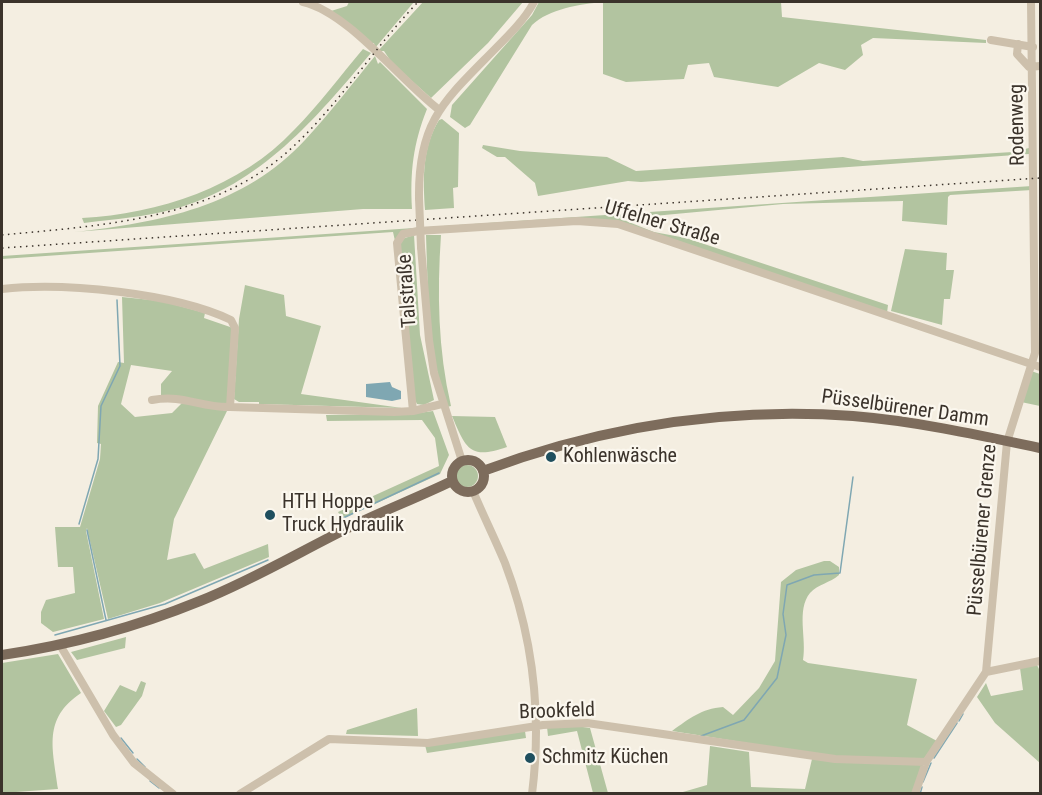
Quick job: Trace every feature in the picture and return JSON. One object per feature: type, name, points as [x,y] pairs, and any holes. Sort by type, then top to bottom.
[{"type":"main road","name":"Püsselbürener Damm","points":[[483,471],[608,434],[725,416],[772,414],[856,417],[1041,448]]},
{"type":"main road","points":[[462,461],[472,461],[483,471],[481,485],[473,491],[463,492],[452,481],[454,467],[462,461]]},
{"type":"main road","points":[[2,655],[60,645],[130,627],[202,601],[279,565],[387,509],[452,481]]},
{"type":"street","points":[[303,2],[315,4],[344,25],[438,109]]},
{"type":"street","name":"Talstraße","points":[[462,461],[442,404],[429,340],[419,198],[421,150],[438,109],[520,22],[534,2]]},
{"type":"street","name":"Rodenweg","points":[[1031,2],[1033,47],[1037,67],[1038,139],[1035,183]]},
{"type":"street","points":[[991,40],[1033,47]]},
{"type":"street","name":"Rodenweg","points":[[1018,44],[1017,54],[1029,67],[1037,67]]},
{"type":"street","name":"Püsselbürener Grenze","points":[[915,794],[926,762],[986,672],[1007,442],[1023,384],[1036,365],[1035,183]]},
{"type":"street","name":"Uffelner Straße","points":[[412,411],[397,243],[403,234],[418,231],[577,222],[618,225],[1036,365]]},
{"type":"street","points":[[2,289],[60,287],[163,298],[231,320],[235,328],[230,407]]},
{"type":"street","points":[[152,400],[171,396],[218,407],[412,411],[442,404]]},
{"type":"street","points":[[473,491],[505,562],[520,609],[531,659],[536,726],[532,794]]},
{"type":"street","points":[[60,645],[113,735],[134,763],[173,794]]},
{"type":"street","points":[[986,672],[1041,661]]},
{"type":"street","name":"Brookfeld","points":[[240,794],[329,739],[428,743],[536,726],[587,723],[835,759],[926,762]]},
{"type":"green space","points":[[349,2],[414,2],[375,48],[374,43],[369,43],[331,11],[347,6]]},
{"type":"green space","points":[[423,2],[523,2],[488,43],[431,98],[392,63],[384,51],[378,51]]},
{"type":"green space","points":[[539,2],[603,2],[556,11],[532,25],[470,125],[465,128],[450,117],[452,105],[532,15]]},
{"type":"green space","points":[[603,2],[781,2],[782,17],[986,40],[986,43],[873,38],[861,45],[863,55],[845,70],[819,63],[778,87],[714,77],[709,63],[688,65],[684,79],[626,82],[603,74]]},
{"type":"green space","points":[[363,49],[371,53],[307,125],[260,166],[234,184],[174,209],[141,216],[84,223],[82,218],[140,211],[197,194],[249,167],[273,150],[303,120]]},
{"type":"green space","points":[[375,56],[378,64],[380,62],[427,109],[418,134],[414,158],[412,209],[363,209],[74,232],[168,216],[228,196],[255,181],[281,163],[305,140]]},
{"type":"green space","points":[[442,119],[459,133],[458,187],[453,188],[454,208],[425,210],[424,175],[429,141],[439,120]]},
{"type":"green space","points":[[483,145],[520,151],[607,157],[636,171],[843,157],[863,161],[1013,152],[1029,148],[1029,154],[641,182],[628,181],[538,196],[535,183],[505,157],[497,157],[482,148]]},
{"type":"green space","points":[[1032,186],[1032,190],[950,195],[947,225],[902,221],[903,201],[783,204],[621,219],[654,232],[686,238],[888,305],[887,313],[611,222],[401,232],[395,241],[393,232],[2,259],[2,256]]},
{"type":"green space","points":[[414,235],[420,335],[434,400],[424,405],[417,404],[414,398],[399,245],[402,239]]},
{"type":"green space","points":[[426,235],[441,235],[440,321],[443,364],[451,406],[447,407],[433,343]]},
{"type":"green space","points":[[905,249],[947,253],[946,270],[954,270],[950,299],[944,299],[942,325],[891,311]]},
{"type":"green space","points":[[245,285],[284,295],[286,316],[321,326],[301,394],[402,408],[259,404],[259,402],[239,402],[234,399],[239,319]]},
{"type":"green space","points":[[122,297],[161,301],[205,313],[204,318],[233,328],[227,404],[178,396],[161,397],[161,384],[172,371],[131,365],[121,404],[135,417],[172,413],[183,402],[227,411],[174,519],[167,560],[195,553],[204,569],[268,544],[269,557],[160,603],[108,619],[87,528],[104,619],[53,632],[41,623],[41,612],[46,600],[75,593],[73,567],[58,567],[55,527],[80,527],[100,459],[101,444],[97,443],[98,406],[118,362],[124,363]]},
{"type":"green space","points":[[1031,371],[1040,374],[1040,406],[1021,402]]},
{"type":"green space","points":[[433,411],[449,455],[440,474],[342,519],[338,512],[439,466],[435,438],[422,420],[327,421],[326,415],[411,414]]},
{"type":"green space","points":[[452,416],[495,417],[507,447],[485,452],[471,449],[461,437]]},
{"type":"green space","points":[[467,465],[475,468],[478,476],[475,484],[467,487],[459,484],[456,476],[459,468]]},
{"type":"green space","points":[[830,561],[839,567],[839,575],[813,590],[806,600],[803,616],[803,660],[808,663],[917,679],[907,725],[937,741],[923,760],[836,757],[672,731],[690,718],[708,710],[723,707],[733,715],[759,688],[775,661],[781,582],[796,570]]},
{"type":"green space","points":[[126,637],[125,648],[77,660],[71,652]]},
{"type":"green space","points":[[58,654],[81,693],[60,713],[55,724],[53,748],[58,789],[2,793],[2,663]]},
{"type":"green space","points":[[1037,665],[1040,671],[1040,763],[995,723],[977,697],[986,683],[991,696],[1023,690],[1020,668]]},
{"type":"green space","points":[[141,681],[146,683],[142,696],[121,725],[116,727],[104,711],[120,685],[136,692]]},
{"type":"green space","points":[[417,708],[418,736],[346,734],[347,730]]},
{"type":"green space","points":[[547,727],[590,728],[608,793],[593,793],[577,731],[548,736]]},
{"type":"green space","points":[[525,731],[526,738],[427,753],[425,745]]},
{"type":"green space","points":[[710,746],[749,752],[751,787],[805,789],[812,759],[923,765],[912,793],[676,794],[707,785]]},
{"type":"water","points":[[390,382],[392,387],[401,391],[401,399],[392,401],[366,397],[366,384]]},
{"type":"waterway","points":[[79,524],[98,459],[101,406],[120,366],[117,300]]},
{"type":"waterway","points":[[341,519],[439,473]]},
{"type":"waterway","points":[[701,736],[744,720],[777,678],[786,635],[783,614],[787,585],[814,575],[840,573],[853,477]]},
{"type":"waterway","points":[[87,530],[106,620]]},
{"type":"waterway","points":[[55,635],[165,604],[268,560]]},
{"type":"waterway","points":[[959,721],[963,714]]},
{"type":"waterway","points":[[934,758],[957,723]]},
{"type":"waterway","points":[[121,738],[133,753]]},
{"type":"waterway","points":[[137,759],[145,767]]},
{"type":"waterway","points":[[923,782],[931,763]]},
{"type":"waterway","points":[[150,781],[159,788]]},
{"type":"waterway","points":[[920,794],[922,787]]},
{"type":"railway","points":[[2,235],[119,222],[195,204],[231,189],[265,169],[296,144],[328,110],[418,2]]},
{"type":"railway","points":[[2,248],[1040,178]]},
{"type":"place","name":"Kohlenwäsche","points":[[551,457]]},
{"type":"place","name":"HTH Hoppe Truck Hydraulik","points":[[270,515]]},
{"type":"place","name":"Schmitz Küchen","points":[[530,758]]}]
